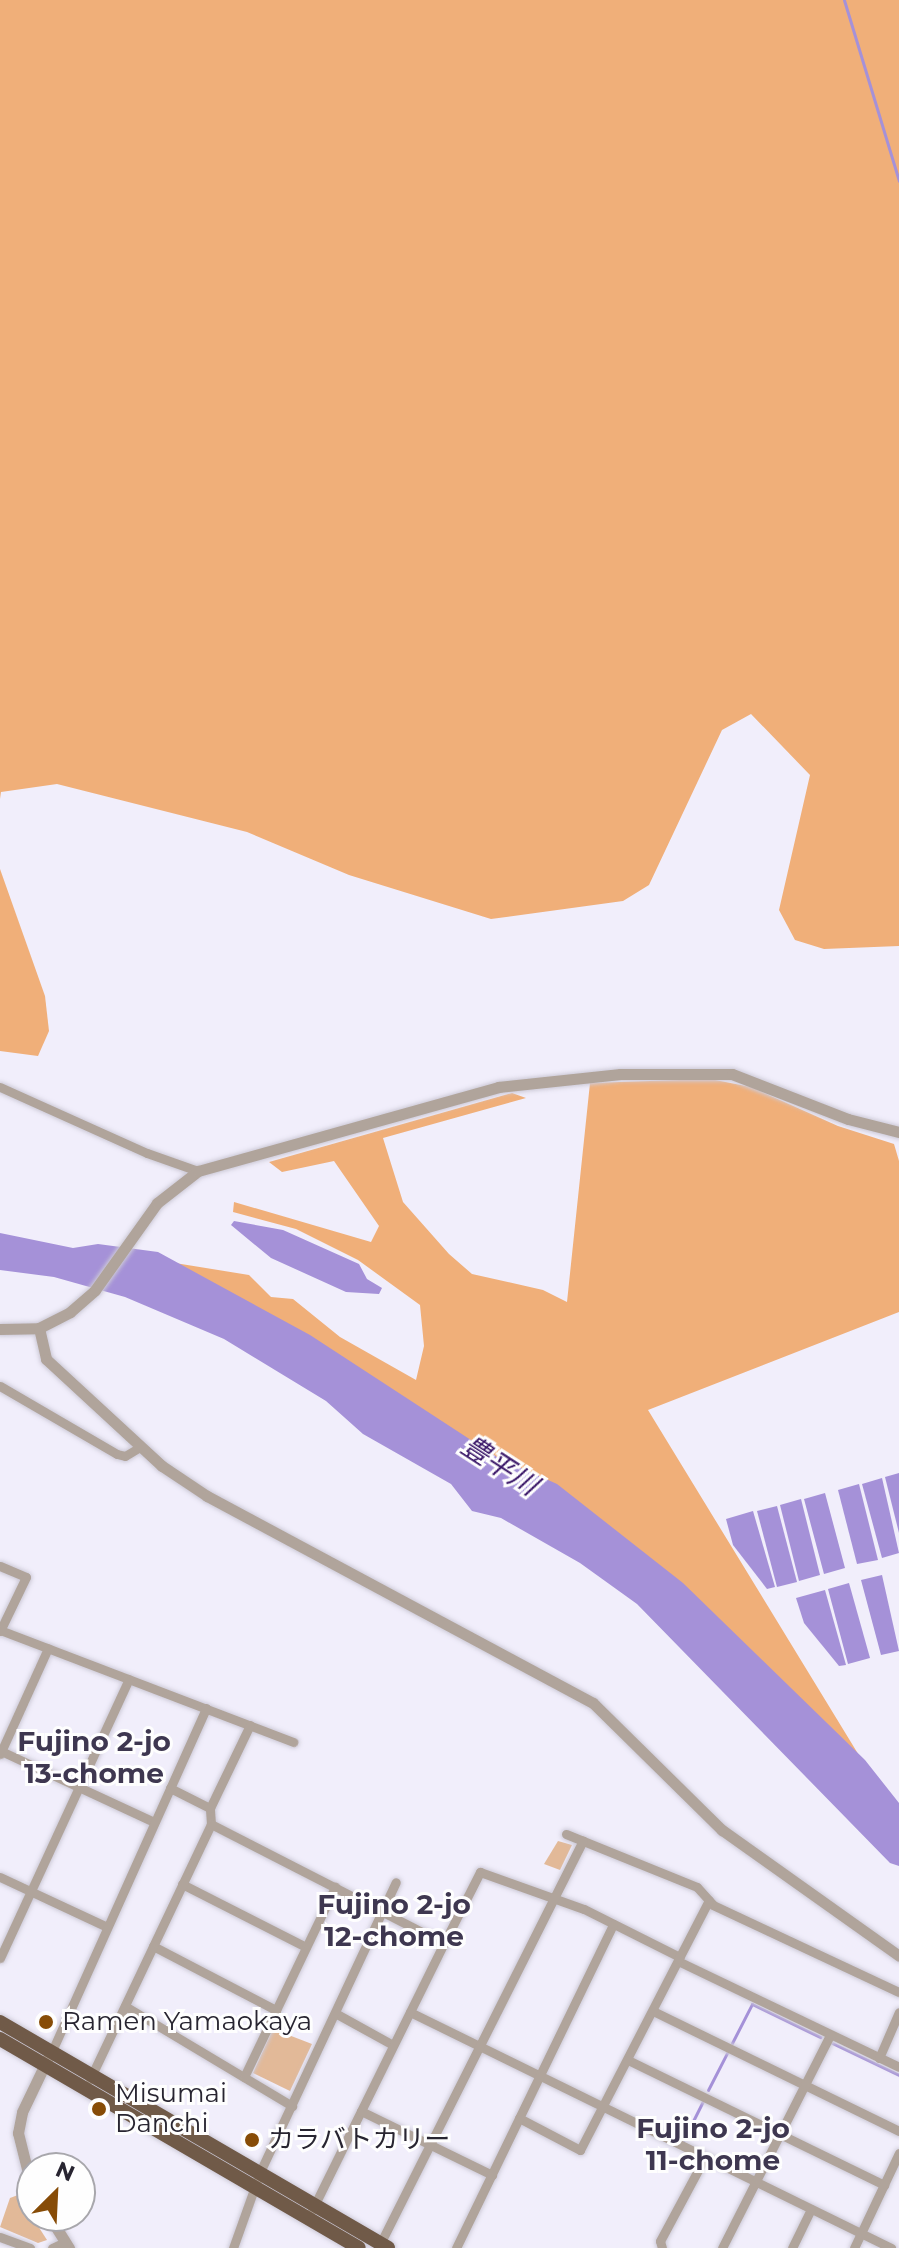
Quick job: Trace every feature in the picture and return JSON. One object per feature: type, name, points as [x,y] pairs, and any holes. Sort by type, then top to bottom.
[{"type":"highway","points":[[0,2022],[52,2051],[89,2082],[254,2187],[359,2248]]},
{"type":"highway","points":[[0,2039],[45,2066],[89,2082],[260,2172],[382,2246]]},
{"type":"street","points":[[0,1329],[39,1328],[53,1322],[95,1290],[157,1203],[198,1171],[498,1087],[620,1074],[732,1074],[848,1119],[899,1132]]},
{"type":"street","points":[[0,1087],[147,1153],[198,1171]]},
{"type":"street","points":[[39,1328],[46,1359],[140,1447],[207,1496],[593,1703],[722,1830],[899,1956]]},
{"type":"street","points":[[0,1386],[117,1454],[125,1456],[140,1447]]},
{"type":"street","points":[[0,1566],[26,1577],[0,1631],[293,1742]]},
{"type":"street","points":[[48,1648],[1,1752],[154,1822]]},
{"type":"street","points":[[0,1958],[129,1679]]},
{"type":"street","points":[[23,2152],[18,2133],[22,2112],[206,1708]]},
{"type":"street","points":[[89,2082],[211,1824],[210,1808],[250,1725]]},
{"type":"street","points":[[170,1788],[210,1808]]},
{"type":"street","points":[[211,1824],[444,1943]]},
{"type":"street","points":[[566,1834],[697,1887],[709,1900],[899,1992]]},
{"type":"street","points":[[382,2246],[552,1896],[583,1841]]},
{"type":"street","points":[[307,2218],[480,1872],[552,1896],[613,1924],[899,2067]]},
{"type":"street","points":[[0,1877],[107,1927]]},
{"type":"street","points":[[233,2248],[260,2172],[396,1882]]},
{"type":"street","points":[[182,1884],[306,1947]]},
{"type":"street","points":[[244,2077],[335,1887]]},
{"type":"street","points":[[519,2118],[580,2150],[630,2061],[709,1900]]},
{"type":"street","points":[[456,2248],[613,1924]]},
{"type":"street","points":[[153,1946],[276,2010]]},
{"type":"street","points":[[125,2006],[292,2106]]},
{"type":"street","points":[[653,2011],[899,2131]]},
{"type":"street","points":[[410,2012],[891,2248]]},
{"type":"street","points":[[879,2058],[899,2012]]},
{"type":"street","points":[[335,2013],[393,2045]]},
{"type":"street","points":[[722,2248],[830,2035]]},
{"type":"street","points":[[630,2061],[884,2185]]},
{"type":"street","points":[[361,2111],[492,2175]]},
{"type":"street","points":[[854,2248],[899,2153]]},
{"type":"street","points":[[662,2248],[660,2241],[705,2157]]},
{"type":"street","points":[[792,2248],[811,2209]]},
{"type":"street","points":[[0,2237],[30,2248]]},
{"type":"street","points":[[52,2248],[67,2245]]},
{"type":"shaded area","points":[[0,0],[899,0],[899,946],[824,949],[795,940],[779,910],[810,775],[751,714],[722,730],[649,885],[623,901],[491,919],[349,875],[247,832],[57,784],[1,792],[0,799]]},
{"type":"shaded area","points":[[0,869],[45,996],[49,1031],[38,1056],[0,1051]]},
{"type":"shaded area","points":[[710,1079],[751,1087],[838,1126],[894,1144],[899,1161],[899,1312],[648,1410],[860,1757],[619,1546],[138,1257],[249,1275],[271,1297],[293,1299],[340,1337],[416,1380],[424,1346],[420,1305],[358,1260],[296,1229],[233,1212],[234,1202],[371,1242],[379,1226],[334,1161],[282,1172],[269,1162],[512,1093],[526,1098],[383,1138],[403,1202],[449,1254],[472,1274],[543,1290],[567,1302],[590,1083]]},
{"type":"shaded area","points":[[558,1841],[572,1845],[560,1870],[544,1864]]},
{"type":"shaded area","points":[[273,2029],[312,2044],[290,2091],[253,2073]]},
{"type":"shaded area","points":[[16,2196],[16,2232],[42,2232],[47,2240],[38,2243],[0,2227],[10,2198]]},
{"type":"water","points":[[234,1221],[283,1230],[359,1264],[367,1279],[382,1288],[379,1294],[346,1292],[271,1258],[231,1225]]},
{"type":"water","name":"豊平川","points":[[0,1233],[73,1248],[98,1244],[158,1252],[310,1335],[497,1457],[557,1484],[683,1583],[865,1760],[899,1803],[899,1866],[890,1863],[637,1604],[580,1563],[501,1518],[472,1511],[451,1484],[363,1434],[326,1401],[224,1339],[125,1297],[54,1277],[0,1270]]},
{"type":"water","points":[[899,1473],[899,1533],[885,1477]]},
{"type":"water","points":[[882,1478],[899,1553],[882,1558],[862,1484]]},
{"type":"water","points":[[859,1484],[878,1560],[857,1564],[838,1490]]},
{"type":"water","points":[[825,1493],[845,1568],[824,1574],[804,1499]]},
{"type":"water","points":[[801,1499],[820,1575],[799,1581],[780,1505]]},
{"type":"water","points":[[777,1506],[797,1582],[777,1587],[757,1511]]},
{"type":"water","points":[[753,1511],[775,1587],[767,1589],[733,1545],[726,1519]]},
{"type":"water","points":[[882,1575],[899,1651],[881,1655],[861,1580]]},
{"type":"water","points":[[849,1583],[870,1658],[848,1664],[828,1589]]},
{"type":"water","points":[[825,1590],[846,1665],[839,1666],[804,1623],[796,1598]]},
{"type":"waterway","points":[[844,0],[899,181]]},
{"type":"waterway","points":[[732,2043],[752,2004],[820,2037]]},
{"type":"waterway","points":[[832,2043],[899,2075]]},
{"type":"waterway","points":[[708,2090],[727,2053]]},
{"type":"waterway","points":[[683,2141],[703,2101]]},
{"type":"place","name":"Ramen Yamaokaya","points":[[46,2022]]},
{"type":"place","name":"Misumai Danchi","points":[[99,2109]]},
{"type":"place","name":"カラバトカリー","points":[[252,2140]]},
{"type":"district","name":"Fujino 2-jo 13-chome","points":[[94,1757]]},
{"type":"district","name":"Fujino 2-jo 12-chome","points":[[394,1920]]},
{"type":"district","name":"Fujino 2-jo 11-chome","points":[[713,2144]]}]
